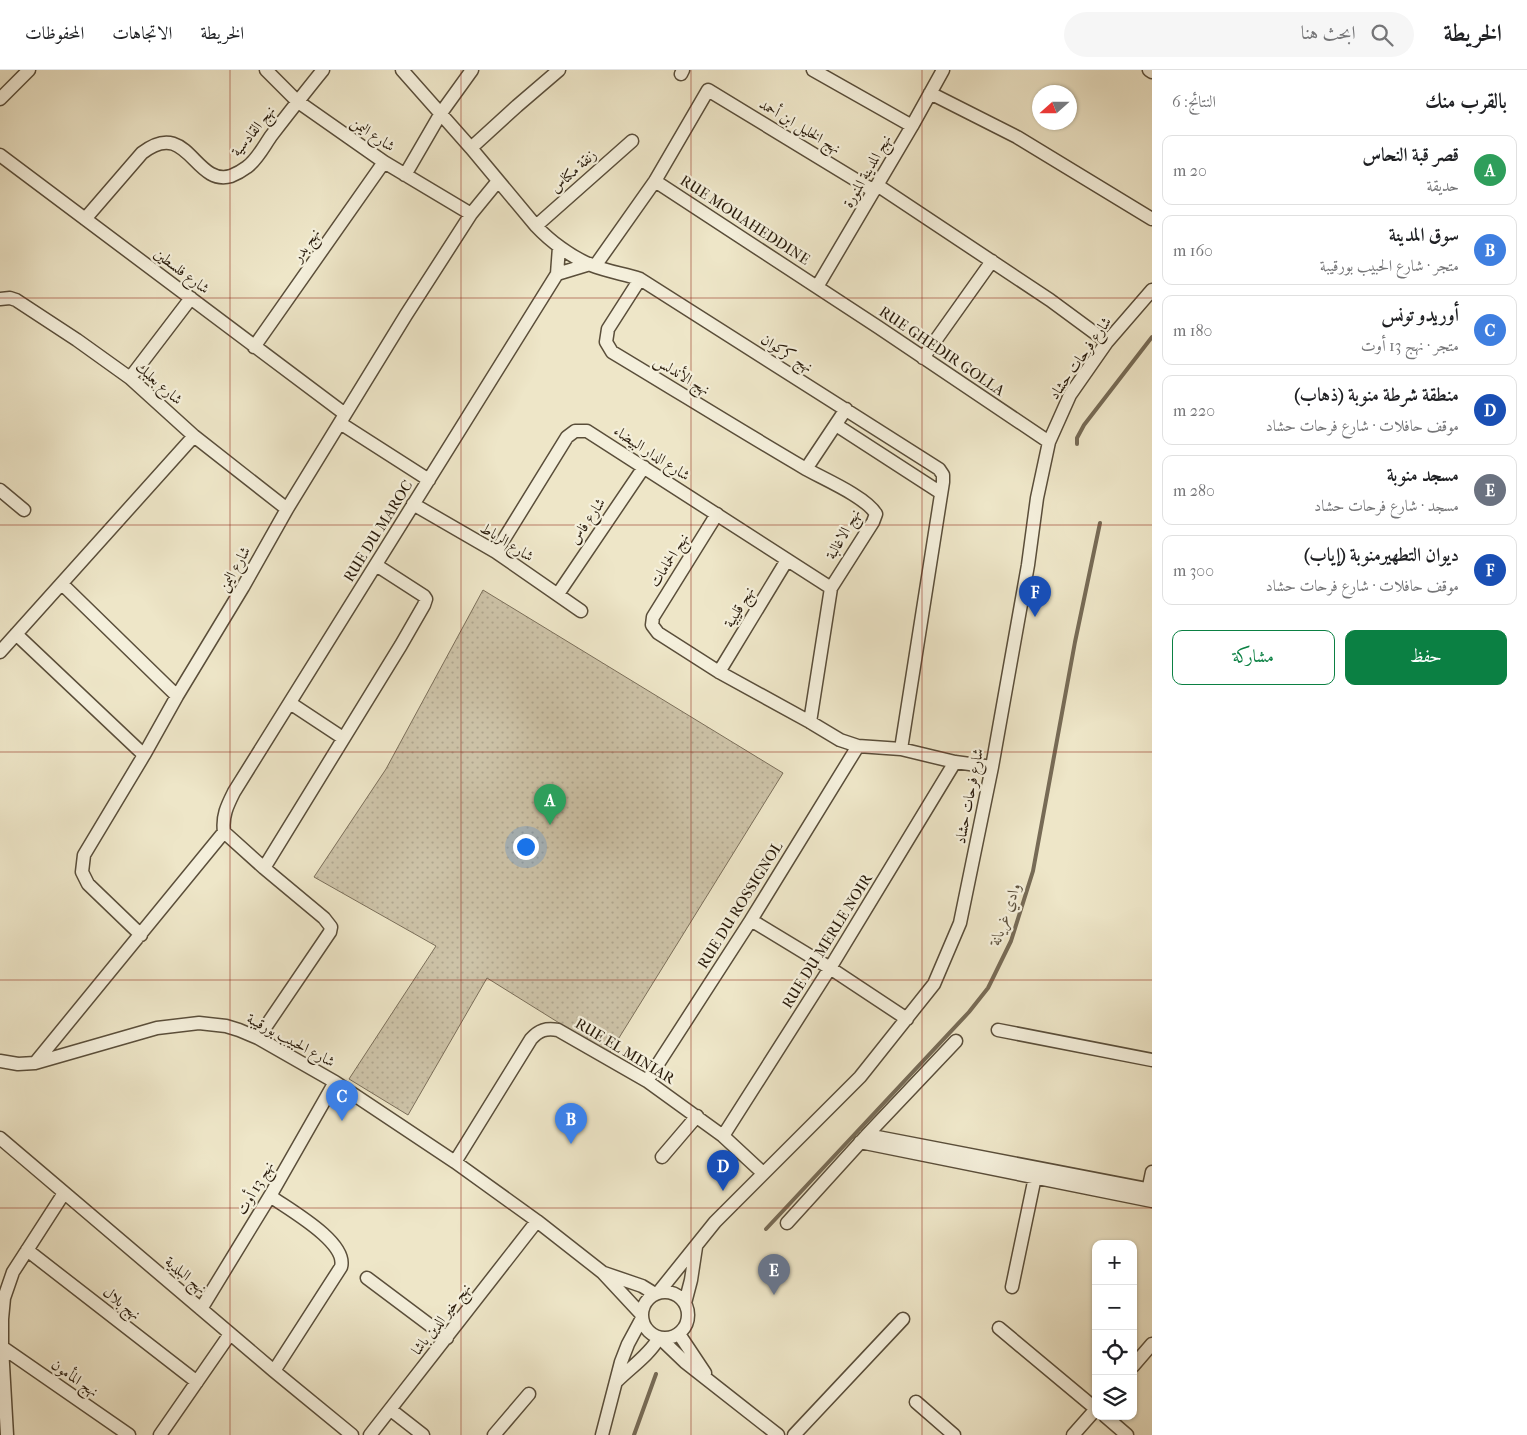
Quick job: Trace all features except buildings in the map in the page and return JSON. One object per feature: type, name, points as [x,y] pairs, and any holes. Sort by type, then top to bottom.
[{"type":"street","points":[[0,99],[30,70]]},
{"type":"street","name":"شارع اليمن","points":[[266,70],[297,101],[384,162],[471,214]]},
{"type":"street","name":"نهج القادسية","points":[[85,219],[142,152],[152,145],[164,141],[174,143],[218,177],[230,176],[249,166],[297,101],[323,70]]},
{"type":"street","points":[[402,70],[545,236],[559,247],[593,265]]},
{"type":"street","points":[[405,175],[440,113],[472,70]]},
{"type":"street","points":[[471,148],[559,70]]},
{"type":"street","points":[[813,70],[912,126]]},
{"type":"street","name":"نهج المدينة المنورة","points":[[817,287],[943,70]]},
{"type":"street","name":"نهج الخليل ابن أحمد","points":[[655,181],[708,90],[876,188],[992,261],[1050,300],[1107,342]]},
{"type":"street","points":[[930,93],[1017,137],[1152,219]]},
{"type":"street","name":"زنقة مكناس","points":[[536,226],[632,141]]},
{"type":"street","name":"شارع فلسطين","points":[[0,155],[254,346],[343,418],[429,480]]},
{"type":"street","name":"نهج بدر","points":[[254,346],[384,162]]},
{"type":"street","name":"شارع اليمن","points":[[141,935],[88,884],[82,872],[84,855],[243,587],[287,508],[406,315],[471,214],[498,181]]},
{"type":"street","points":[[557,274],[593,265],[655,181]]},
{"type":"street","name":"RUE MOUAHEDDINE","points":[[655,181],[817,287]]},
{"type":"street","name":"RUE DU MAROC","points":[[224,832],[223,817],[229,802],[557,274],[559,247]]},
{"type":"street","points":[[923,358],[992,261]]},
{"type":"street","name":"نهج كركوان","points":[[593,265],[640,280],[846,409],[938,469],[943,475],[901,749]]},
{"type":"street","name":"نهج الأندلس","points":[[640,280],[608,329],[606,342],[612,352],[806,469]]},
{"type":"street","name":"RUE GHEDIR GOLLA","points":[[817,287],[1049,442]]},
{"type":"street","name":"شارع فرحات حشاد","points":[[656,1294],[715,1222],[860,1077],[934,984],[960,923],[992,767],[1028,565],[1037,498],[1049,442],[1070,395],[1107,342],[1152,290]]},
{"type":"street","name":"شارع بعلبك","points":[[0,299],[10,298],[16,300],[130,378],[194,436],[287,508]]},
{"type":"street","points":[[130,378],[191,298]]},
{"type":"street","points":[[806,469],[846,409]]},
{"type":"street","points":[[836,425],[941,493]]},
{"type":"street","name":"شارع الدار البيضاء","points":[[496,552],[568,437],[575,431],[587,431],[831,588]]},
{"type":"street","points":[[0,652],[194,436]]},
{"type":"street","name":"شارع فاس","points":[[558,594],[644,467]]},
{"type":"street","name":"نهج الاغالبة","points":[[806,469],[851,494],[872,508],[876,514],[873,522],[831,588],[810,722]]},
{"type":"street","points":[[0,490],[24,510]]},
{"type":"street","name":"شارع الرباط","points":[[413,504],[496,552],[581,611]]},
{"type":"street","name":"نهج الحمامات","points":[[717,514],[653,617],[652,625],[658,633],[719,672]]},
{"type":"street","name":"نهج قليبية","points":[[719,672],[787,560]]},
{"type":"street","points":[[264,868],[401,645],[426,599],[404,582],[376,565]]},
{"type":"street","points":[[62,584],[177,696]]},
{"type":"street","points":[[16,634],[144,756]]},
{"type":"street","points":[[719,672],[840,740],[858,746],[901,749],[955,762],[992,767]]},
{"type":"street","points":[[290,703],[343,738]]},
{"type":"street","name":"RUE DU ROSSIGNOL","points":[[647,1080],[751,920],[858,746]]},
{"type":"street","name":"RUE DU MERLE NOIR","points":[[723,1136],[830,968],[955,762]]},
{"type":"street","points":[[36,1063],[224,832],[324,918],[331,927],[330,932],[258,1038]]},
{"type":"street","points":[[751,920],[830,968],[907,1019]]},
{"type":"street","name":"شارع الحبيب بورقيبة","points":[[0,1061],[18,1064],[36,1063],[157,1028],[180,1024],[199,1023],[226,1026],[258,1038],[335,1082],[455,1162],[537,1221],[602,1272],[642,1317]]},
{"type":"street","name":"RUE EL MINIAR","points":[[455,1162],[531,1040],[540,1031],[546,1029],[558,1030],[647,1080],[723,1136],[763,1173]]},
{"type":"street","points":[[998,1030],[1152,1060]]},
{"type":"street","points":[[788,1223],[864,1138],[956,1041]]},
{"type":"street","name":"نهج 13 أوت","points":[[201,1309],[270,1196],[335,1082]]},
{"type":"street","points":[[662,1156],[697,1116]]},
{"type":"street","name":"نهج البلدية","points":[[0,1138],[352,1435]]},
{"type":"street","points":[[864,1138],[1035,1177],[1150,1195]]},
{"type":"street","points":[[864,1138],[1150,1195]]},
{"type":"street","points":[[1150,1195],[1152,1172]]},
{"type":"street","points":[[1012,1288],[1035,1177]]},
{"type":"street","points":[[7,1435],[2,1378],[2,1319],[7,1289],[13,1272],[64,1193]]},
{"type":"street","points":[[270,1196],[328,1238],[336,1247],[342,1260],[341,1268],[274,1371]]},
{"type":"street","name":"نهج خير الدين باشا","points":[[370,1435],[537,1221]]},
{"type":"street","points":[[685,1303],[691,1280],[696,1246]]},
{"type":"street","name":"نهج بلال","points":[[27,1250],[197,1382]]},
{"type":"street","name":"شارع الحبيب بورقيبة","points":[[602,1272],[642,1286],[656,1294]]},
{"type":"street","points":[[368,1278],[447,1338]]},
{"type":"street","points":[[602,1435],[617,1381],[628,1344],[642,1317],[646,1303],[656,1294],[673,1293],[685,1303],[689,1314],[683,1330],[679,1334],[660,1339],[617,1381]]},
{"type":"street","points":[[642,1317],[647,1331],[660,1339],[680,1358],[774,1434]]},
{"type":"street","points":[[794,1435],[903,1319]]},
{"type":"street","points":[[999,1328],[1092,1406]]},
{"type":"street","points":[[160,1435],[230,1334]]},
{"type":"street","points":[[679,1334],[712,1383]]},
{"type":"street","points":[[1137,1361],[1152,1344]]},
{"type":"street","name":"نهج المأمون","points":[[2,1347],[129,1435]]},
{"type":"street","points":[[494,1435],[529,1394]]},
{"type":"street","points":[[916,1402],[951,1434]]},
{"type":"street","points":[[391,1410],[424,1435]]},
{"type":"street","points":[[1073,1435],[1092,1414]]},
{"type":"street","points":[[1110,1420],[1127,1435]]},
{"type":"shaded area","points":[[483,590],[783,773],[609,1054],[487,978],[408,1115],[349,1079],[436,946],[314,877],[386,769]]},
{"type":"waterway","points":[[1077,444],[1077,438],[1084,425],[1152,337]]},
{"type":"waterway","name":"وادي غريانة","points":[[766,1229],[969,1012],[988,988],[1011,941],[1033,871],[1075,642],[1100,523]]},
{"type":"waterway","name":"وادي غريانة","points":[[634,1435],[656,1374]]},
{"type":"place","name":"ديوان التطهيرمنوبة (إياب)","points":[[1035,617]]},
{"type":"place","name":"قصر قبة النحاس","points":[[550,825]]},
{"type":"place","name":"أوريدو تونس","points":[[342,1121]]},
{"type":"place","name":"سوق المدينة","points":[[571,1144]]},
{"type":"place","name":"منطقة شرطة منوبة (ذهاب)","points":[[723,1191]]},
{"type":"place","name":"مسجد منوبة","points":[[774,1295]]}]
